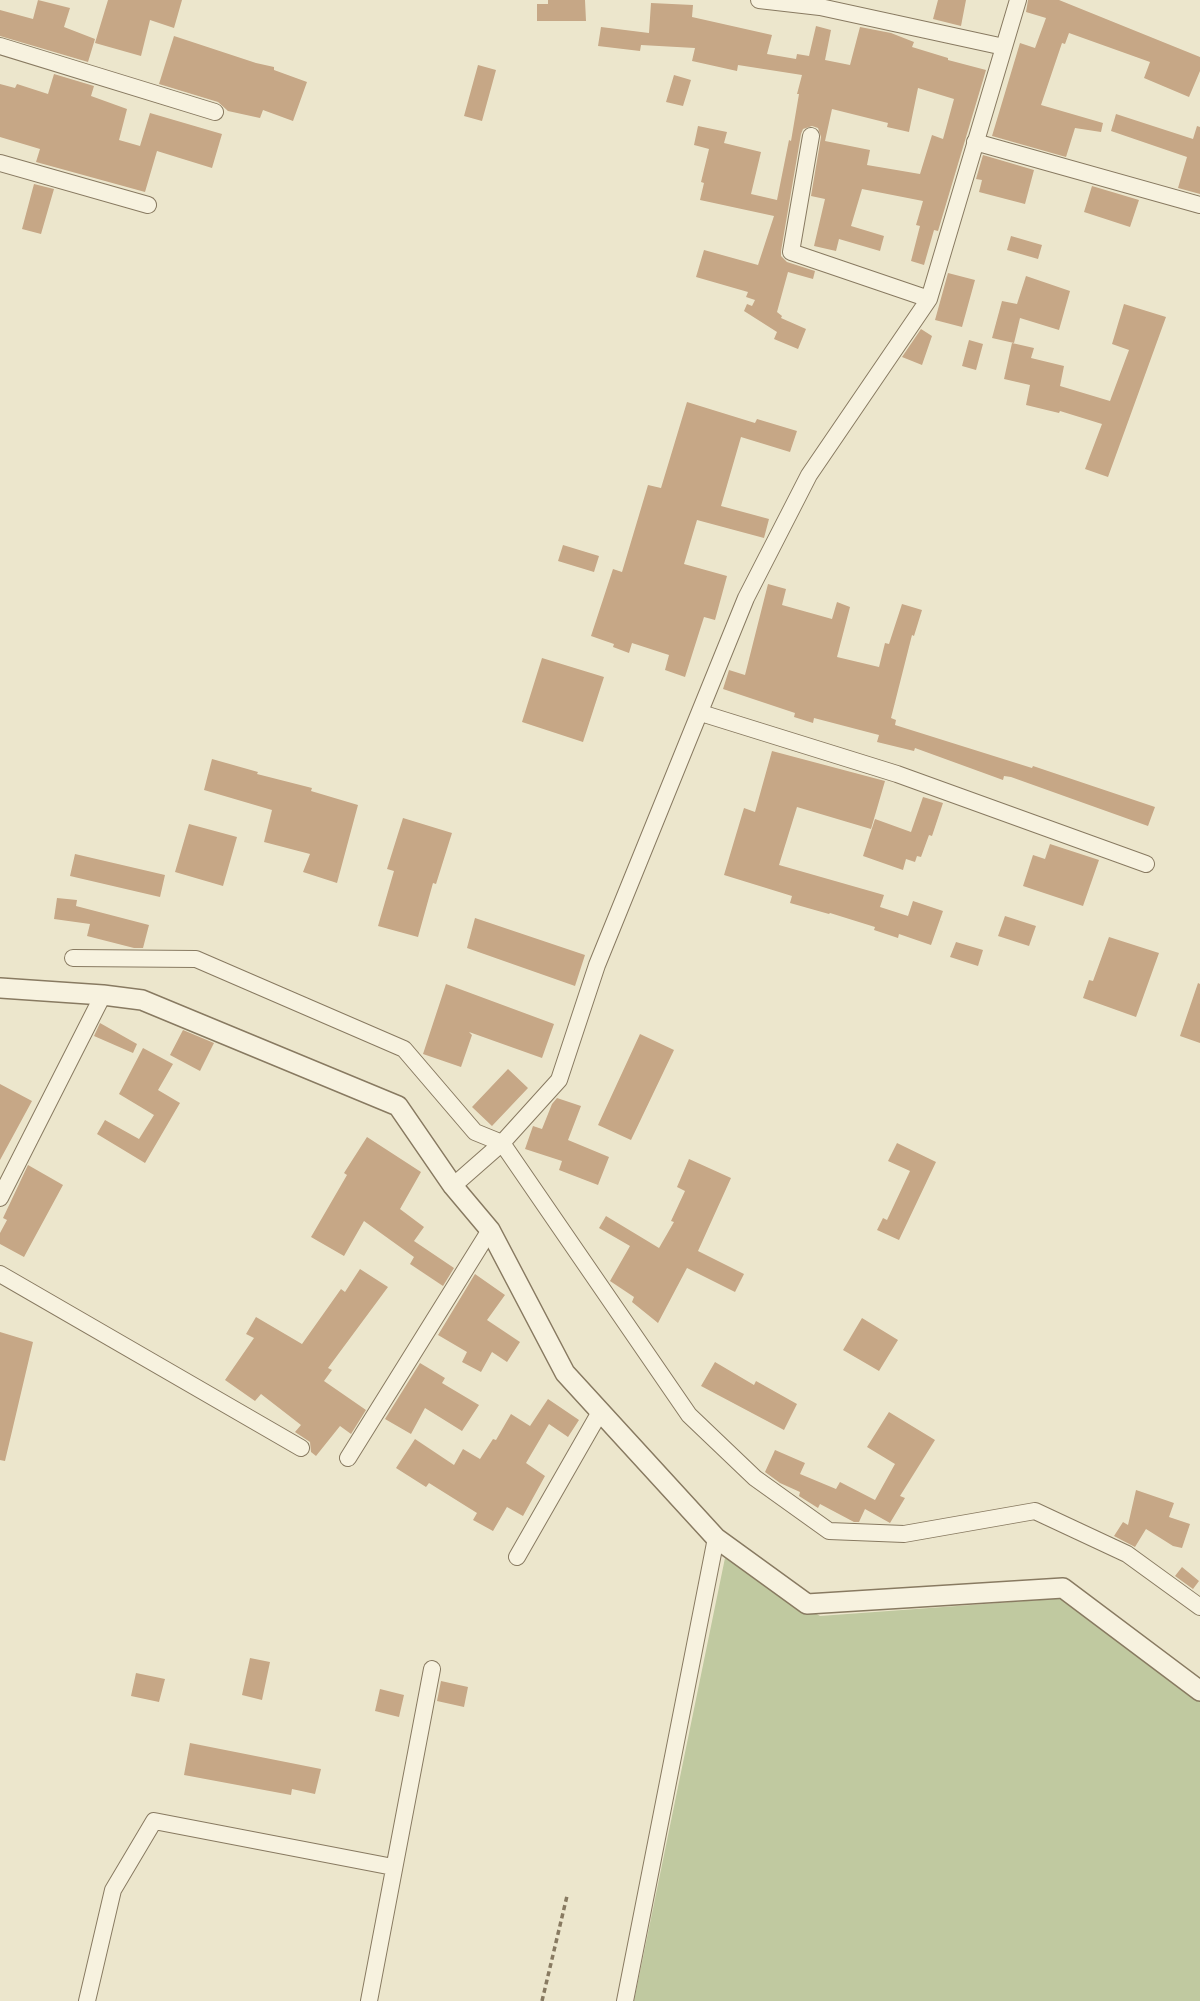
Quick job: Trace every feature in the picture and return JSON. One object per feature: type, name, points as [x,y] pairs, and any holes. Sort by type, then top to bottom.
[{"type":"street","points":[[759,0],[820,7],[1004,47]]},
{"type":"street","points":[[453,1186],[502,1143],[559,1080],[597,965],[746,598],[809,475],[929,299],[1018,0]]},
{"type":"street","points":[[0,46],[215,112]]},
{"type":"street","points":[[811,136],[791,252],[929,299]]},
{"type":"street","points":[[975,142],[1200,205]]},
{"type":"street","points":[[0,163],[148,205]]},
{"type":"street","points":[[701,713],[897,774],[1146,864]]},
{"type":"street","points":[[73,958],[196,959],[404,1049],[475,1132],[502,1143],[689,1415],[755,1478],[829,1531],[904,1534],[1035,1511],[1127,1554],[1200,1607]]},
{"type":"street","points":[[0,988],[142,1000],[398,1105],[453,1186],[489,1230],[565,1373],[716,1538],[807,1604],[1063,1588],[1200,1691]]},
{"type":"street","points":[[0,1198],[103,995]]},
{"type":"street","points":[[348,1458],[489,1230]]},
{"type":"street","points":[[0,1274],[301,1448]]},
{"type":"street","points":[[517,1557],[600,1412]]},
{"type":"street","points":[[625,2001],[716,1538]]},
{"type":"street","points":[[369,2001],[432,1669]]},
{"type":"street","points":[[87,2001],[113,1890],[154,1821],[393,1867]]},
{"type":"path","points":[[542,2001],[567,1896]]},
{"type":"green space","points":[[725,1558],[820,1616],[1067,1598],[1200,1696],[1200,2001],[634,2001]]},
{"type":"building","points":[[38,0],[70,8],[64,27],[95,39],[88,62],[0,36],[0,10],[33,19]]},
{"type":"building","points":[[108,0],[182,0],[174,28],[150,20],[141,56],[95,43]]},
{"type":"building","points":[[548,0],[585,0],[586,21],[537,21],[537,4],[548,4]]},
{"type":"building","points":[[938,0],[966,0],[961,26],[933,19]]},
{"type":"building","points":[[1028,0],[1059,0],[1200,57],[1200,71],[1189,97],[1144,78],[1150,62],[1069,33],[1065,44],[1062,43],[1041,105],[1103,123],[1101,132],[1075,128],[1066,157],[992,136],[1020,43],[1035,48],[1046,18],[1026,12]]},
{"type":"building","points":[[651,3],[693,5],[692,17],[772,35],[767,54],[796,59],[797,54],[809,56],[816,26],[831,30],[825,60],[850,65],[860,27],[891,33],[914,42],[912,47],[986,70],[938,231],[934,230],[924,265],[911,261],[920,226],[916,225],[923,201],[862,189],[851,226],[884,236],[880,251],[839,239],[836,251],[814,246],[825,199],[811,196],[821,137],[818,128],[812,126],[803,129],[801,134],[781,256],[787,262],[815,271],[813,279],[788,272],[777,312],[781,318],[806,329],[798,349],[774,339],[777,332],[744,311],[747,304],[752,306],[755,300],[746,297],[748,292],[696,277],[704,250],[758,265],[774,216],[700,200],[704,183],[701,182],[709,149],[694,145],[698,126],[727,132],[724,143],[761,152],[751,194],[777,200],[789,140],[791,141],[802,75],[738,65],[737,71],[692,61],[695,48],[641,45],[640,51],[598,46],[601,27],[649,33]],"holes":[[[918,88],[954,99],[943,139],[932,135],[920,174],[867,165],[870,150],[825,141],[832,109],[888,123],[887,127],[909,132]]]},
{"type":"building","points":[[174,36],[274,67],[274,70],[307,82],[293,121],[263,110],[260,118],[228,111],[218,102],[159,84]]},
{"type":"building","points":[[478,65],[496,70],[482,121],[464,116]]},
{"type":"building","points":[[54,74],[94,86],[91,96],[127,109],[119,140],[140,146],[150,113],[222,134],[212,168],[157,151],[145,192],[36,162],[40,149],[0,137],[0,84],[15,88],[17,84],[48,94]]},
{"type":"building","points":[[674,75],[691,80],[683,106],[666,102]]},
{"type":"building","points":[[1116,114],[1193,139],[1197,126],[1200,127],[1200,194],[1178,188],[1187,157],[1111,131]]},
{"type":"building","points":[[983,155],[1034,170],[1025,204],[979,192],[982,180],[976,179]]},
{"type":"building","points":[[34,184],[54,189],[41,234],[22,229]]},
{"type":"building","points":[[1092,186],[1139,200],[1130,227],[1084,212]]},
{"type":"building","points":[[1011,236],[1042,245],[1038,259],[1007,250]]},
{"type":"building","points":[[948,273],[975,280],[962,327],[935,320]]},
{"type":"building","points":[[1026,276],[1070,291],[1059,330],[1020,318],[1014,343],[992,338],[1002,301],[1017,304]]},
{"type":"building","points":[[1124,304],[1166,317],[1108,477],[1085,469],[1102,424],[1060,411],[1059,413],[1026,405],[1030,385],[1004,379],[1012,343],[1034,348],[1031,358],[1064,366],[1060,386],[1110,401],[1129,350],[1112,344]]},
{"type":"building","points":[[921,329],[932,336],[922,365],[902,357]]},
{"type":"building","points":[[969,340],[983,344],[976,370],[962,366]]},
{"type":"building","points":[[687,402],[755,423],[757,419],[797,431],[790,452],[741,437],[721,506],[769,519],[764,538],[697,520],[684,564],[727,576],[715,620],[704,617],[685,677],[665,670],[669,655],[632,643],[629,653],[591,636],[613,569],[622,572],[648,485],[661,488]]},
{"type":"building","points":[[563,545],[599,556],[594,572],[558,561]]},
{"type":"building","points":[[768,584],[786,589],[782,605],[832,619],[837,602],[850,607],[837,657],[879,667],[885,643],[889,644],[902,604],[922,610],[914,636],[912,635],[891,718],[896,720],[895,725],[1032,768],[1033,766],[1155,807],[1148,826],[1011,777],[1004,776],[1003,780],[915,748],[914,751],[877,742],[879,735],[814,718],[813,723],[794,717],[795,713],[723,689],[729,670],[745,675]]},
{"type":"building","points":[[542,658],[604,677],[583,742],[522,722]]},
{"type":"building","points":[[772,751],[885,781],[871,829],[797,807],[779,865],[884,895],[880,907],[908,916],[913,901],[943,911],[931,945],[899,934],[898,938],[874,930],[875,927],[790,903],[792,896],[724,875],[744,808],[755,812]]},
{"type":"building","points":[[212,759],[312,788],[311,791],[358,805],[337,883],[303,872],[310,854],[264,842],[272,810],[204,790]]},
{"type":"building","points":[[923,797],[943,803],[932,836],[929,835],[921,857],[917,856],[915,862],[906,859],[903,870],[863,856],[875,819],[911,832]]},
{"type":"building","points":[[403,818],[452,833],[436,884],[433,883],[418,937],[378,926],[394,871],[387,869]]},
{"type":"building","points":[[189,824],[237,837],[223,886],[175,872]]},
{"type":"building","points":[[1050,844],[1099,860],[1083,906],[1023,886],[1033,855],[1045,859]]},
{"type":"building","points":[[75,854],[165,875],[160,897],[70,876]]},
{"type":"building","points":[[57,898],[77,900],[76,906],[149,925],[143,948],[87,936],[90,924],[54,919]]},
{"type":"building","points":[[1005,916],[1036,926],[1029,946],[998,936]]},
{"type":"building","points":[[475,918],[585,955],[575,986],[467,948]]},
{"type":"building","points":[[1109,937],[1159,953],[1136,1017],[1083,998],[1089,980],[1093,981]]},
{"type":"building","points":[[956,942],[983,950],[978,966],[950,957]]},
{"type":"building","points":[[1198,983],[1200,984],[1200,1043],[1180,1036]]},
{"type":"building","points":[[446,984],[554,1024],[542,1058],[469,1032],[472,1035],[461,1067],[423,1054]]},
{"type":"building","points":[[100,1023],[137,1044],[133,1053],[94,1036]]},
{"type":"building","points":[[183,1030],[214,1043],[200,1071],[170,1055]]},
{"type":"building","points":[[640,1034],[674,1050],[631,1140],[598,1125]]},
{"type":"building","points":[[143,1048],[173,1064],[158,1090],[180,1103],[145,1163],[97,1134],[105,1120],[139,1139],[154,1115],[119,1094]]},
{"type":"building","points":[[508,1069],[528,1088],[492,1126],[472,1107]]},
{"type":"building","points":[[0,1084],[32,1101],[0,1160]]},
{"type":"building","points":[[557,1098],[581,1106],[568,1140],[609,1157],[598,1185],[559,1170],[562,1161],[525,1149],[533,1126],[542,1129]]},
{"type":"building","points":[[367,1137],[421,1172],[400,1209],[424,1227],[414,1241],[454,1268],[443,1286],[410,1264],[414,1257],[364,1221],[344,1256],[311,1237],[347,1175],[344,1173]]},
{"type":"building","points":[[897,1143],[936,1162],[899,1240],[877,1230],[883,1218],[887,1220],[910,1171],[888,1161]]},
{"type":"building","points":[[689,1159],[731,1178],[698,1251],[744,1274],[735,1292],[687,1268],[658,1323],[632,1302],[634,1297],[610,1281],[630,1246],[599,1228],[606,1216],[659,1248],[674,1222],[671,1221],[685,1191],[677,1187]]},
{"type":"building","points":[[28,1165],[63,1185],[24,1257],[0,1244],[0,1233],[7,1220],[3,1218]]},
{"type":"building","points":[[360,1269],[388,1287],[328,1368],[332,1370],[324,1381],[366,1410],[351,1434],[340,1426],[316,1456],[311,1452],[310,1442],[295,1432],[301,1425],[261,1394],[255,1401],[225,1380],[254,1338],[246,1334],[256,1317],[302,1344],[341,1289],[345,1292]]},
{"type":"building","points":[[475,1274],[505,1295],[487,1320],[520,1342],[507,1362],[492,1352],[481,1372],[462,1362],[467,1352],[438,1335]]},
{"type":"building","points":[[862,1318],[898,1340],[879,1371],[843,1350]]},
{"type":"building","points":[[0,1332],[33,1342],[5,1461],[0,1460]]},
{"type":"building","points":[[715,1362],[754,1385],[756,1381],[797,1404],[784,1430],[701,1386]]},
{"type":"building","points":[[420,1363],[445,1378],[442,1383],[479,1405],[462,1431],[425,1408],[411,1434],[385,1419]]},
{"type":"building","points":[[548,1399],[579,1420],[568,1437],[549,1424],[526,1463],[545,1476],[523,1516],[507,1507],[493,1531],[473,1520],[477,1513],[429,1483],[426,1487],[396,1468],[415,1439],[454,1465],[463,1449],[480,1459],[493,1439],[496,1440],[511,1414],[530,1426]]},
{"type":"building","points":[[889,1412],[935,1440],[900,1496],[905,1498],[890,1523],[865,1509],[859,1522],[854,1522],[820,1504],[818,1508],[799,1496],[800,1492],[780,1483],[765,1472],[775,1450],[805,1463],[800,1474],[836,1489],[840,1482],[875,1500],[895,1464],[867,1447]]},
{"type":"building","points":[[1136,1490],[1174,1503],[1169,1517],[1190,1524],[1182,1548],[1173,1546],[1146,1529],[1135,1547],[1114,1536],[1123,1522],[1128,1525]]},
{"type":"building","points":[[1182,1567],[1199,1581],[1193,1589],[1175,1576]]},
{"type":"building","points":[[250,1658],[270,1662],[262,1700],[242,1695]]},
{"type":"building","points":[[136,1673],[165,1679],[159,1702],[131,1696]]},
{"type":"building","points":[[441,1681],[468,1687],[464,1707],[437,1701]]},
{"type":"building","points":[[380,1689],[404,1695],[399,1717],[375,1711]]},
{"type":"building","points":[[190,1743],[321,1769],[315,1794],[292,1789],[291,1795],[184,1775]]}]
